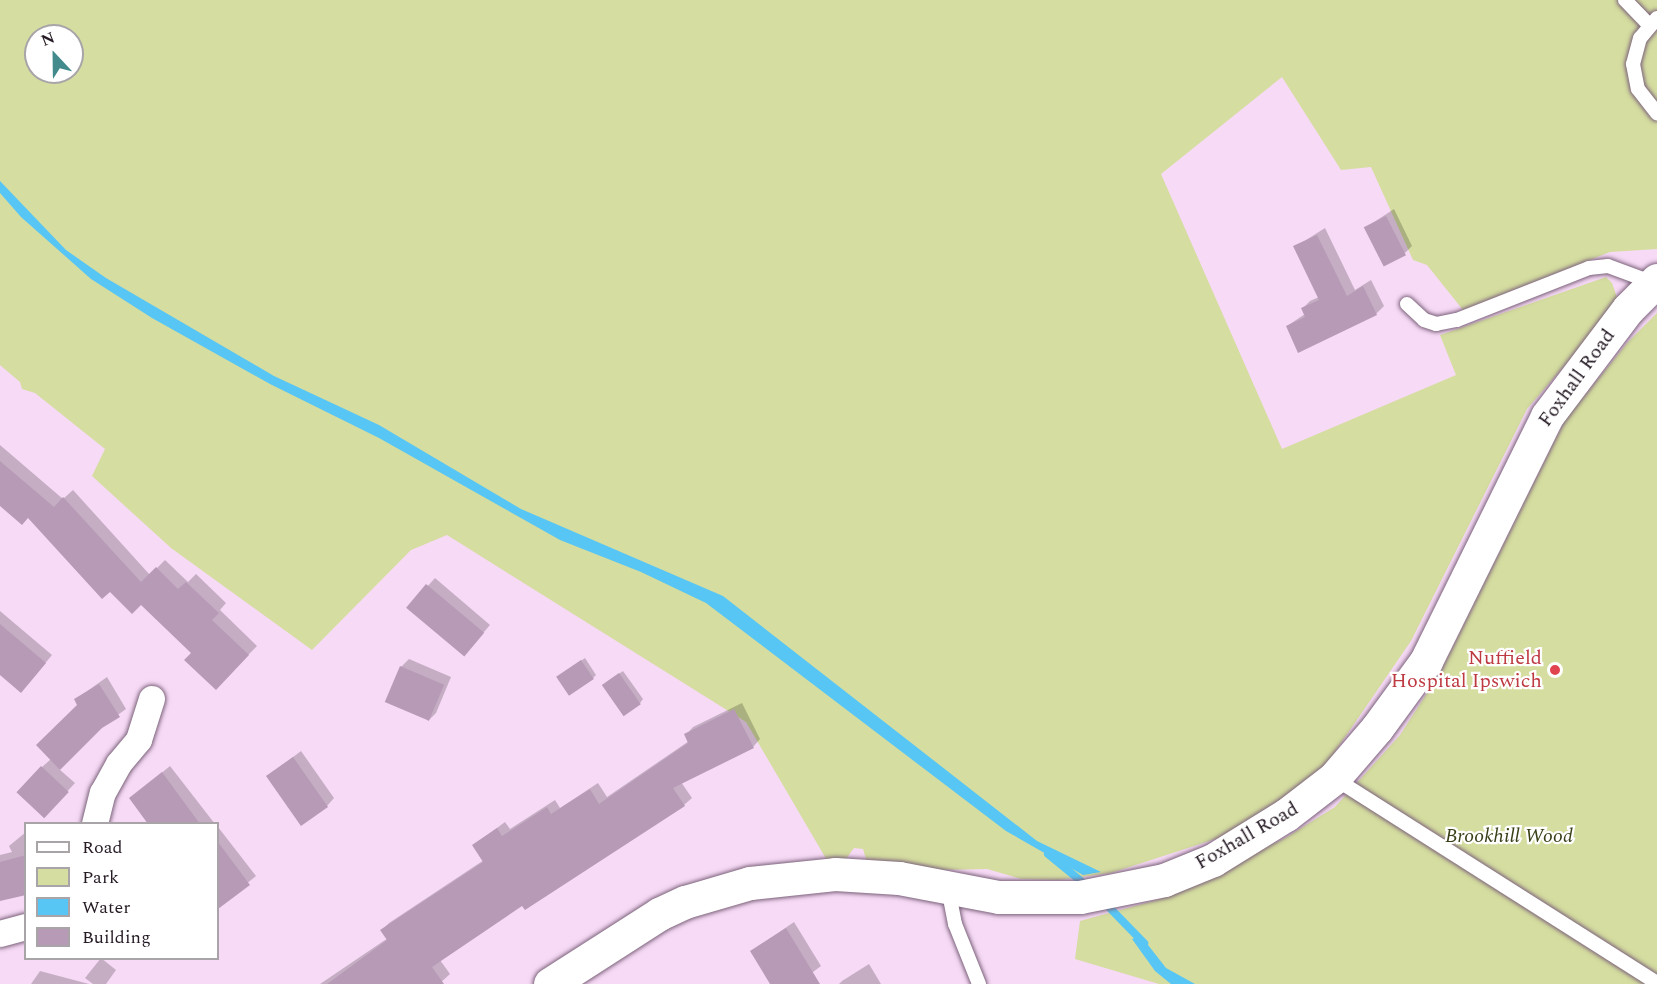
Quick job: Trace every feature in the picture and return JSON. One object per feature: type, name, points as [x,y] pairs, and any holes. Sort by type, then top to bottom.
[{"type":"street","name":"Foxhall Road","points":[[550,984],[659,914],[685,902],[750,883],[835,874],[899,878],[999,897],[1080,897],[1164,880],[1213,860],[1286,815],[1334,778],[1377,728],[1426,661],[1546,416],[1628,309],[1655,281]]},
{"type":"street","points":[[96,822],[103,793],[119,764],[139,740],[152,699]]},
{"type":"street","points":[[0,934],[24,928]]},
{"type":"lane","points":[[1625,0],[1653,22],[1640,38],[1633,64],[1638,90],[1657,113]]},
{"type":"lane","points":[[1407,304],[1424,320],[1436,324],[1457,320],[1589,268],[1608,266],[1655,281]]},
{"type":"lane","points":[[1334,778],[1657,983]]},
{"type":"lane","points":[[948,888],[955,924],[979,984]]},
{"type":"green space","points":[[0,0],[1657,0],[1657,249],[1610,252],[1463,310],[1427,265],[1413,260],[1371,167],[1341,170],[1282,77],[1161,174],[1282,449],[1456,375],[1440,335],[1606,277],[1612,283],[1619,303],[1527,409],[1411,641],[1328,762],[1302,788],[1231,834],[1111,873],[1058,880],[1021,879],[987,869],[941,870],[866,859],[863,849],[854,848],[835,874],[746,722],[447,535],[411,550],[312,650],[171,548],[92,476],[105,449],[35,393],[22,389],[20,382],[0,365]]},
{"type":"green space","name":"Brookhill Wood","points":[[1657,313],[1657,984],[1159,984],[1075,959],[1080,921],[1160,899],[1285,838],[1335,807],[1400,735],[1441,671],[1565,420],[1627,343]]},
{"type":"water","points":[[0,181],[66,250],[106,278],[274,376],[379,425],[521,509],[723,596],[1037,841],[1101,872],[1083,875],[1006,831],[706,603],[641,572],[560,540],[379,438],[270,384],[152,318],[91,279],[21,217],[0,193]]},
{"type":"water","points":[[1141,936],[1166,968],[1195,984],[1171,984],[1155,971],[1132,939]]},
{"type":"building","points":[[1386,216],[1406,255],[1384,267],[1364,227]]},
{"type":"building","points":[[1317,235],[1347,296],[1363,286],[1377,315],[1298,353],[1286,326],[1305,317],[1301,308],[1319,300],[1293,246]]},
{"type":"building","points":[[0,461],[54,507],[63,497],[141,582],[156,567],[178,589],[186,582],[219,613],[212,620],[249,655],[216,690],[184,660],[191,653],[141,605],[132,614],[110,592],[102,599],[28,518],[22,525],[0,506]]},
{"type":"building","points":[[426,584],[484,633],[464,657],[406,608]]},
{"type":"building","points":[[0,624],[46,663],[21,693],[0,675]]},
{"type":"building","points":[[581,660],[594,679],[569,696],[556,677]]},
{"type":"building","points":[[400,666],[444,685],[429,721],[385,702]]},
{"type":"building","points":[[619,673],[641,704],[624,716],[602,685]]},
{"type":"building","points":[[99,684],[120,717],[102,728],[60,770],[36,745],[77,705],[74,699]]},
{"type":"building","points":[[734,709],[754,748],[673,788],[685,806],[525,910],[522,906],[432,967],[444,984],[327,984],[387,940],[380,930],[483,862],[472,845],[497,828],[502,836],[547,807],[551,814],[590,789],[599,804],[688,743],[684,734]]},
{"type":"building","points":[[293,757],[328,807],[301,826],[266,776]]},
{"type":"building","points":[[41,766],[69,792],[44,818],[16,792]]},
{"type":"building","points":[[162,772],[199,822],[147,822],[129,798]]},
{"type":"building","points":[[219,843],[250,885],[219,908]]},
{"type":"building","points":[[24,856],[24,895],[0,901],[0,862]]},
{"type":"building","points":[[786,928],[820,984],[770,984],[750,951]]},
{"type":"waterway","points":[[1048,854],[1087,886]]},
{"type":"waterway","points":[[1103,901],[1144,943]]},
{"type":"place","name":"Nuffield Hospital Ipswich","points":[[1555,670]]}]
